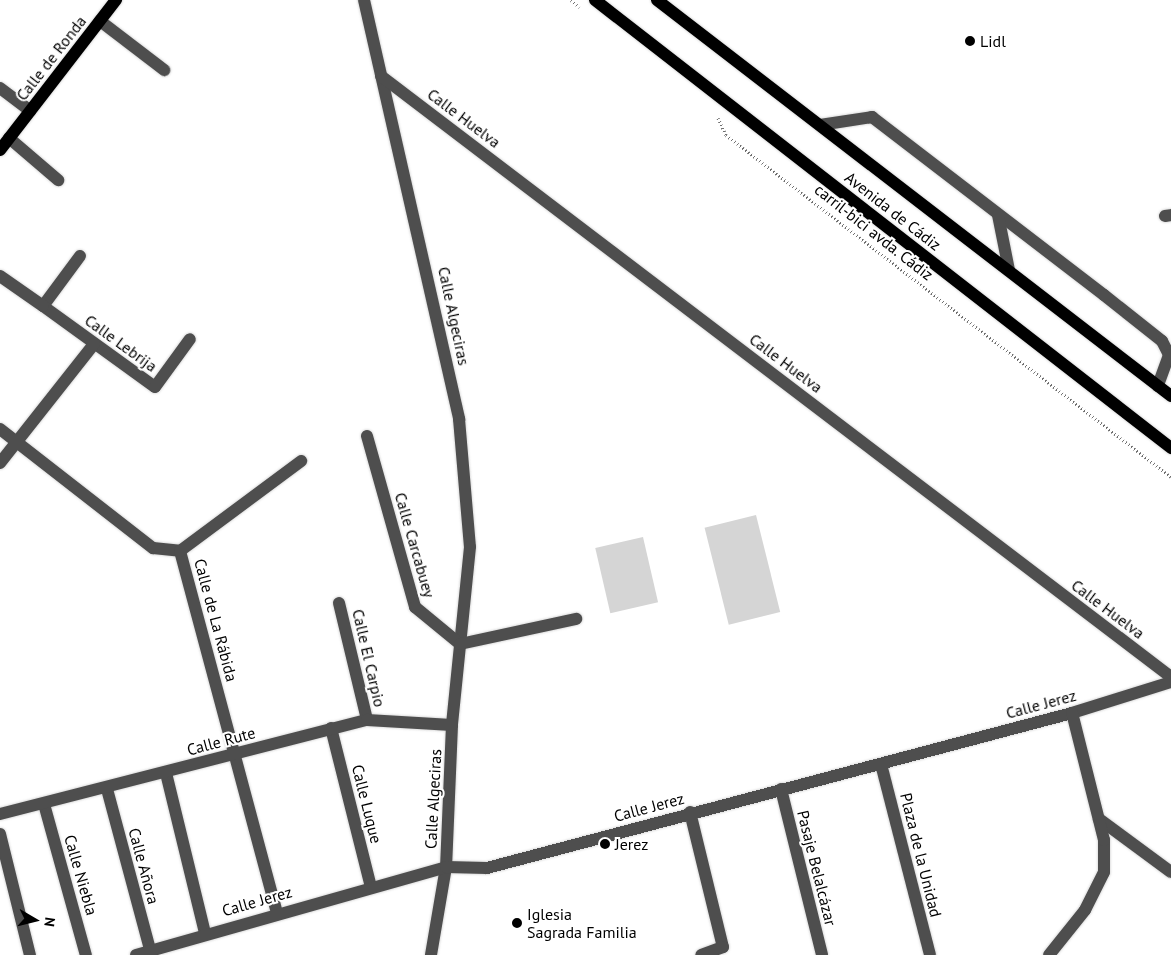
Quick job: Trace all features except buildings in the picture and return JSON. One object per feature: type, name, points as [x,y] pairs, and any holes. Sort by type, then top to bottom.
[{"type":"main road","name":"Calle de Ronda","points":[[0,150],[116,0]]},
{"type":"main road","name":"Avenida de Cádiz","points":[[595,0],[1171,448]]},
{"type":"main road","name":"Avenida de Cádiz","points":[[657,0],[1171,396]]},
{"type":"street","name":"Calle Algeciras","points":[[364,0],[459,419],[470,547],[452,725],[446,867],[431,955]]},
{"type":"street","name":"Calle de Ronda","points":[[100,21],[164,70]]},
{"type":"street","name":"Calle Huelva","points":[[381,76],[1171,677]]},
{"type":"street","points":[[0,88],[30,111]]},
{"type":"street","points":[[820,125],[872,117],[1162,341],[1169,355],[1158,386]]},
{"type":"street","points":[[9,138],[58,180]]},
{"type":"street","points":[[998,215],[1009,270]]},
{"type":"street","points":[[43,306],[80,256]]},
{"type":"street","name":"Calle Lebrija","points":[[0,276],[155,388],[190,339]]},
{"type":"street","points":[[0,463],[94,344]]},
{"type":"street","name":"Calle de La Rábida","points":[[0,429],[153,548],[180,551],[277,912]]},
{"type":"street","name":"Calle Carcabuey","points":[[367,436],[415,607],[460,644]]},
{"type":"street","points":[[180,551],[301,461]]},
{"type":"street","name":"Calle El Carpio","points":[[339,603],[367,720]]},
{"type":"street","points":[[460,644],[576,619]]},
{"type":"street","name":"Calle Jerez","points":[[136,955],[277,912],[446,867],[487,868],[690,812],[1072,714],[1171,682]]},
{"type":"street","points":[[1050,955],[1099,887],[1104,859],[1099,819],[1072,714]]},
{"type":"street","name":"Calle Rute","points":[[0,814],[107,790],[331,728],[367,720],[452,725]]},
{"type":"street","name":"Calle Luque","points":[[331,728],[371,887]]},
{"type":"street","name":"Plaza de la Unidad","points":[[881,764],[930,955]]},
{"type":"street","points":[[166,773],[206,933]]},
{"type":"street","name":"Pasaje Belalcázar","points":[[781,789],[822,955]]},
{"type":"street","name":"Calle Añora","points":[[107,790],[150,950]]},
{"type":"street","name":"Calle Niebla","points":[[44,804],[86,955]]},
{"type":"street","points":[[690,812],[723,947],[705,955]]},
{"type":"street","points":[[1099,819],[1171,872]]},
{"type":"street","points":[[0,834],[30,955]]},
{"type":"path","points":[[571,0],[586,12]]},
{"type":"path","name":"carril-bici avda. Cádiz","points":[[716,114],[726,135],[1171,477]]},
{"type":"shaded area","points":[[756,515],[780,612],[729,625],[705,528]]},
{"type":"shaded area","points":[[643,537],[658,602],[610,613],[595,548]]},
{"type":"place","name":"Lidl","points":[[970,41]]},
{"type":"place","name":"Jerez","points":[[605,844]]},
{"type":"place","name":"Iglesia Sagrada Familia","points":[[517,923]]}]
